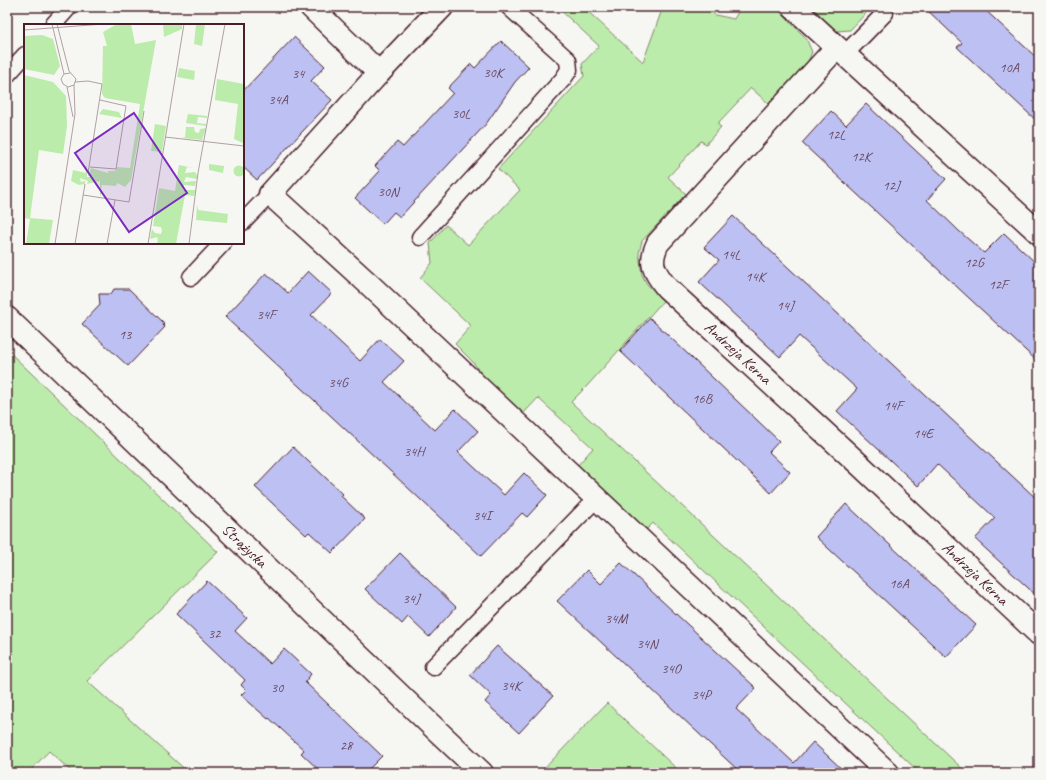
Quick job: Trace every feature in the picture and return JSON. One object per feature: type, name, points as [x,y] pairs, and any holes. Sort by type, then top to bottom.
[{"type":"street","points":[[311,7],[379,73]]},
{"type":"street","points":[[442,7],[379,73],[270,194],[372,286],[888,773]]},
{"type":"street","points":[[793,7],[840,52],[1039,233]]},
{"type":"street","name":"Andrzeja Kerna","points":[[840,52],[658,243],[654,252],[652,263],[656,274],[667,288],[855,461],[1039,634]]},
{"type":"street","name":"Strążyska","points":[[7,318],[482,773]]},
{"type":"lane","points":[[54,24],[69,7]]},
{"type":"lane","points":[[420,237],[563,79],[569,70],[568,60],[509,7]]},
{"type":"lane","points":[[840,52],[885,13]]},
{"type":"lane","points":[[7,75],[24,56]]},
{"type":"lane","points":[[244,221],[270,194]]},
{"type":"lane","points":[[191,277],[222,244]]},
{"type":"lane","points":[[433,668],[596,499]]},
{"type":"green space","points":[[557,7],[583,7],[643,62],[663,7],[707,7],[715,15],[734,19],[741,7],[775,7],[806,38],[812,52],[807,64],[769,104],[751,88],[717,124],[721,127],[706,144],[701,141],[668,177],[686,194],[642,241],[639,253],[642,275],[647,284],[663,301],[571,402],[967,773],[920,773],[653,523],[645,531],[577,466],[593,448],[538,398],[522,415],[492,388],[472,361],[455,344],[471,326],[420,278],[432,263],[430,243],[446,225],[468,245],[520,190],[498,169],[584,76],[582,64],[599,46]]},
{"type":"green space","points":[[811,7],[829,7],[833,11],[837,7],[861,7],[867,12],[850,30],[837,31]]},
{"type":"green space","points":[[7,350],[218,552],[87,681],[189,773],[73,773],[49,751],[28,773],[7,773]]},
{"type":"green space","points":[[607,703],[681,773],[540,773]]},
{"type":"building","points":[[924,7],[982,7],[1039,60],[1039,123],[957,47],[962,43]]},
{"type":"building","points":[[294,37],[325,66],[311,81],[332,100],[257,180],[244,168],[244,90]]},
{"type":"building","points":[[501,41],[529,67],[515,82],[486,124],[400,217],[394,212],[383,224],[355,198],[380,171],[375,166],[397,142],[403,147],[453,93],[448,88],[471,64],[475,68]]},
{"type":"building","points":[[866,104],[946,179],[927,200],[959,231],[984,253],[1004,233],[1039,266],[1039,363],[802,143],[831,111],[846,125]]},
{"type":"building","points":[[733,216],[1039,501],[1039,598],[975,539],[995,518],[937,464],[918,486],[837,411],[857,389],[799,336],[780,357],[699,282],[719,260],[704,247]]},
{"type":"building","points":[[308,271],[332,293],[311,315],[360,361],[380,339],[404,361],[384,382],[435,430],[455,409],[478,431],[458,452],[504,495],[524,473],[547,495],[527,517],[522,513],[481,556],[225,317],[266,273],[288,293]]},
{"type":"building","points":[[114,289],[129,289],[164,323],[163,325],[165,327],[128,366],[82,324],[100,305],[99,294],[111,294]]},
{"type":"building","points":[[650,318],[779,441],[769,452],[790,472],[771,493],[620,351]]},
{"type":"building","points":[[293,447],[343,494],[341,496],[365,519],[332,553],[309,532],[306,535],[255,487]]},
{"type":"building","points":[[846,504],[976,625],[946,657],[816,537]]},
{"type":"building","points":[[400,553],[456,607],[429,637],[408,617],[402,624],[365,589]]},
{"type":"building","points":[[621,563],[756,688],[736,709],[794,763],[813,742],[846,773],[741,773],[557,601],[587,570],[601,584]]},
{"type":"building","points":[[207,581],[247,618],[235,631],[270,664],[284,649],[311,674],[305,682],[382,756],[365,773],[322,773],[301,753],[304,750],[241,695],[246,690],[241,685],[245,680],[176,614]]},
{"type":"building","points":[[497,646],[553,696],[519,733],[485,702],[491,695],[470,675]]}]
